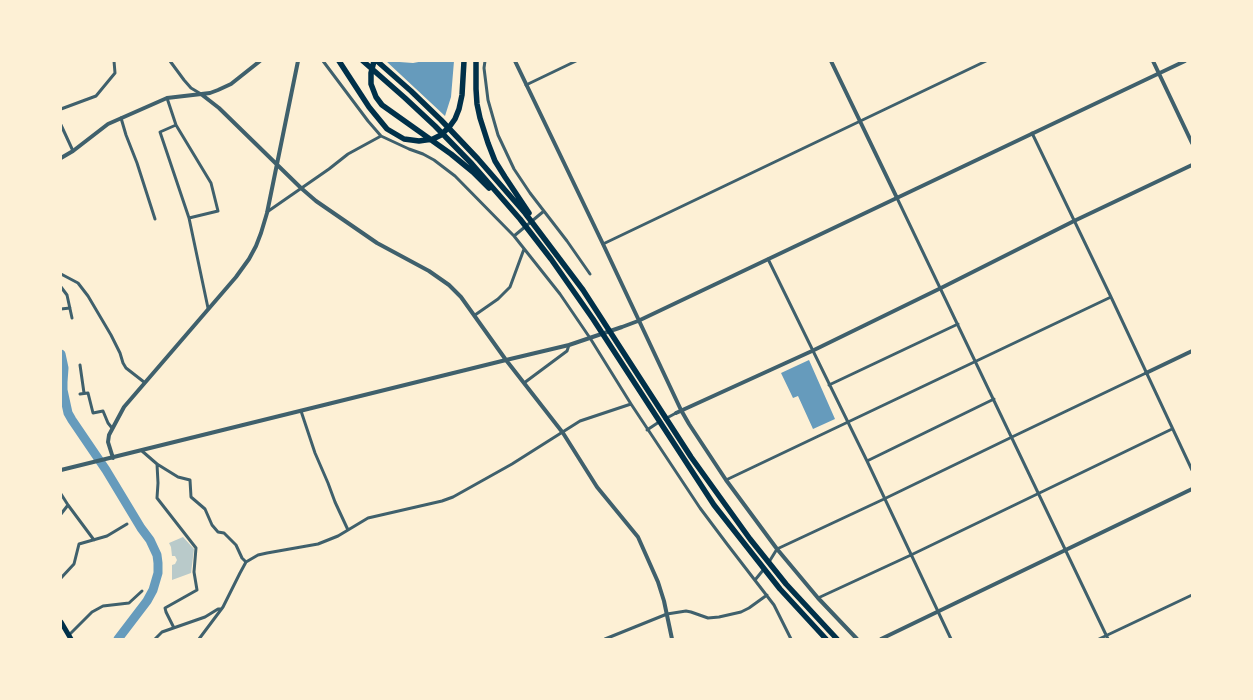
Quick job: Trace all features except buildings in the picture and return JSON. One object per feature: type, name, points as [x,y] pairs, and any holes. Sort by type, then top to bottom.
[{"type":"highway","points":[[339,61],[369,108],[387,129],[404,139],[419,142],[433,139],[441,134],[455,119],[462,95],[464,61]]},
{"type":"highway","points":[[363,61],[435,126],[472,164],[520,219],[551,259],[598,327],[714,505],[780,589],[826,639]]},
{"type":"highway","points":[[551,259],[498,197],[472,172],[429,138],[382,105],[373,90],[371,79],[375,61],[411,91],[478,159],[525,213],[566,266]]},
{"type":"highway","points":[[476,61],[477,104],[483,130],[505,177],[583,290],[721,500],[786,584],[837,639]]},
{"type":"main road","points":[[61,622],[70,637]]},
{"type":"street","points":[[61,109],[96,96],[115,73],[114,61]]},
{"type":"street","points":[[170,61],[191,88],[220,108],[316,201],[364,235],[429,271],[449,285],[461,297],[506,360],[563,433],[597,487],[638,537],[658,582],[672,639]]},
{"type":"street","points":[[61,158],[101,129],[121,118],[167,98],[218,90],[231,84],[260,61]]},
{"type":"street","points":[[111,458],[108,442],[109,435],[124,406],[236,277],[248,260],[261,233],[267,213],[298,61]]},
{"type":"street","points":[[323,61],[381,136],[434,160],[455,176],[515,235],[560,294],[590,338],[647,430],[700,508],[774,605],[791,639]]},
{"type":"street","points":[[485,61],[484,68],[488,100],[498,135],[514,169],[543,212],[567,241],[590,274]]},
{"type":"street","points":[[515,61],[689,424],[726,480],[777,549],[818,598],[857,639]]},
{"type":"street","points":[[526,85],[576,61]]},
{"type":"street","points":[[831,61],[1107,637]]},
{"type":"street","points":[[603,244],[986,61]]},
{"type":"street","points":[[1152,61],[1192,143]]},
{"type":"street","points":[[61,470],[569,345],[622,327],[1185,61]]},
{"type":"street","points":[[167,98],[176,125],[211,184],[218,211],[189,218]]},
{"type":"street","points":[[121,118],[138,163],[155,219]]},
{"type":"street","points":[[61,125],[73,151]]},
{"type":"street","points":[[176,125],[160,132],[189,218],[208,308]]},
{"type":"street","points":[[1032,134],[1192,470]]},
{"type":"street","points":[[267,213],[348,154],[381,136]]},
{"type":"street","points":[[647,430],[676,412],[812,350],[1192,165]]},
{"type":"street","points":[[515,235],[543,212]]},
{"type":"street","points":[[474,315],[498,299],[510,287],[524,249]]},
{"type":"street","points":[[768,259],[951,639]]},
{"type":"street","points":[[61,274],[78,283],[112,335],[126,368],[144,382]]},
{"type":"street","points":[[61,287],[67,295],[72,318]]},
{"type":"street","points":[[726,480],[1111,297]]},
{"type":"street","points":[[61,309],[70,308]]},
{"type":"street","points":[[829,385],[958,324]]},
{"type":"street","points":[[524,383],[566,351],[569,345]]},
{"type":"street","points":[[755,580],[777,549],[1192,351]]},
{"type":"street","points":[[80,365],[82,394],[88,393],[93,413],[103,411],[112,428]]},
{"type":"street","points":[[866,461],[994,399]]},
{"type":"street","points":[[199,639],[221,610],[246,562],[258,555],[318,544],[338,536],[368,518],[453,497],[512,464],[580,421],[631,404]]},
{"type":"street","points":[[301,411],[314,453],[348,530]]},
{"type":"street","points":[[818,598],[1172,428]]},
{"type":"street","points":[[142,451],[157,464],[178,477],[190,480],[191,498],[205,509],[212,525],[218,532],[224,534],[236,545],[246,562]]},
{"type":"street","points":[[157,464],[157,498],[196,548],[194,572],[197,590],[165,608],[174,628]]},
{"type":"street","points":[[882,639],[1192,489]]},
{"type":"street","points":[[61,494],[94,540]]},
{"type":"street","points":[[61,514],[68,505]]},
{"type":"street","points":[[61,578],[74,564],[79,544],[106,536],[127,524]]},
{"type":"street","points":[[70,637],[92,612],[103,606],[129,604],[142,591]]},
{"type":"street","points":[[1099,639],[1107,637],[1192,594]]},
{"type":"street","points":[[605,639],[666,614],[690,611],[708,618],[719,618],[741,612],[767,595]]},
{"type":"street","points":[[155,639],[162,632],[205,617],[218,609],[221,610]]},
{"type":"shaded area","points":[[183,537],[194,549],[191,573],[172,580],[172,565],[177,560],[175,556],[172,556],[169,543]]},
{"type":"water","points":[[386,61],[413,63],[454,61],[451,97],[445,116]]},
{"type":"water","points":[[809,360],[835,419],[813,429],[798,396],[793,398],[781,373]]},
{"type":"waterway","points":[[61,354],[64,368],[63,390],[68,413],[150,540],[157,555],[158,573],[153,590],[147,601],[118,639]]}]
